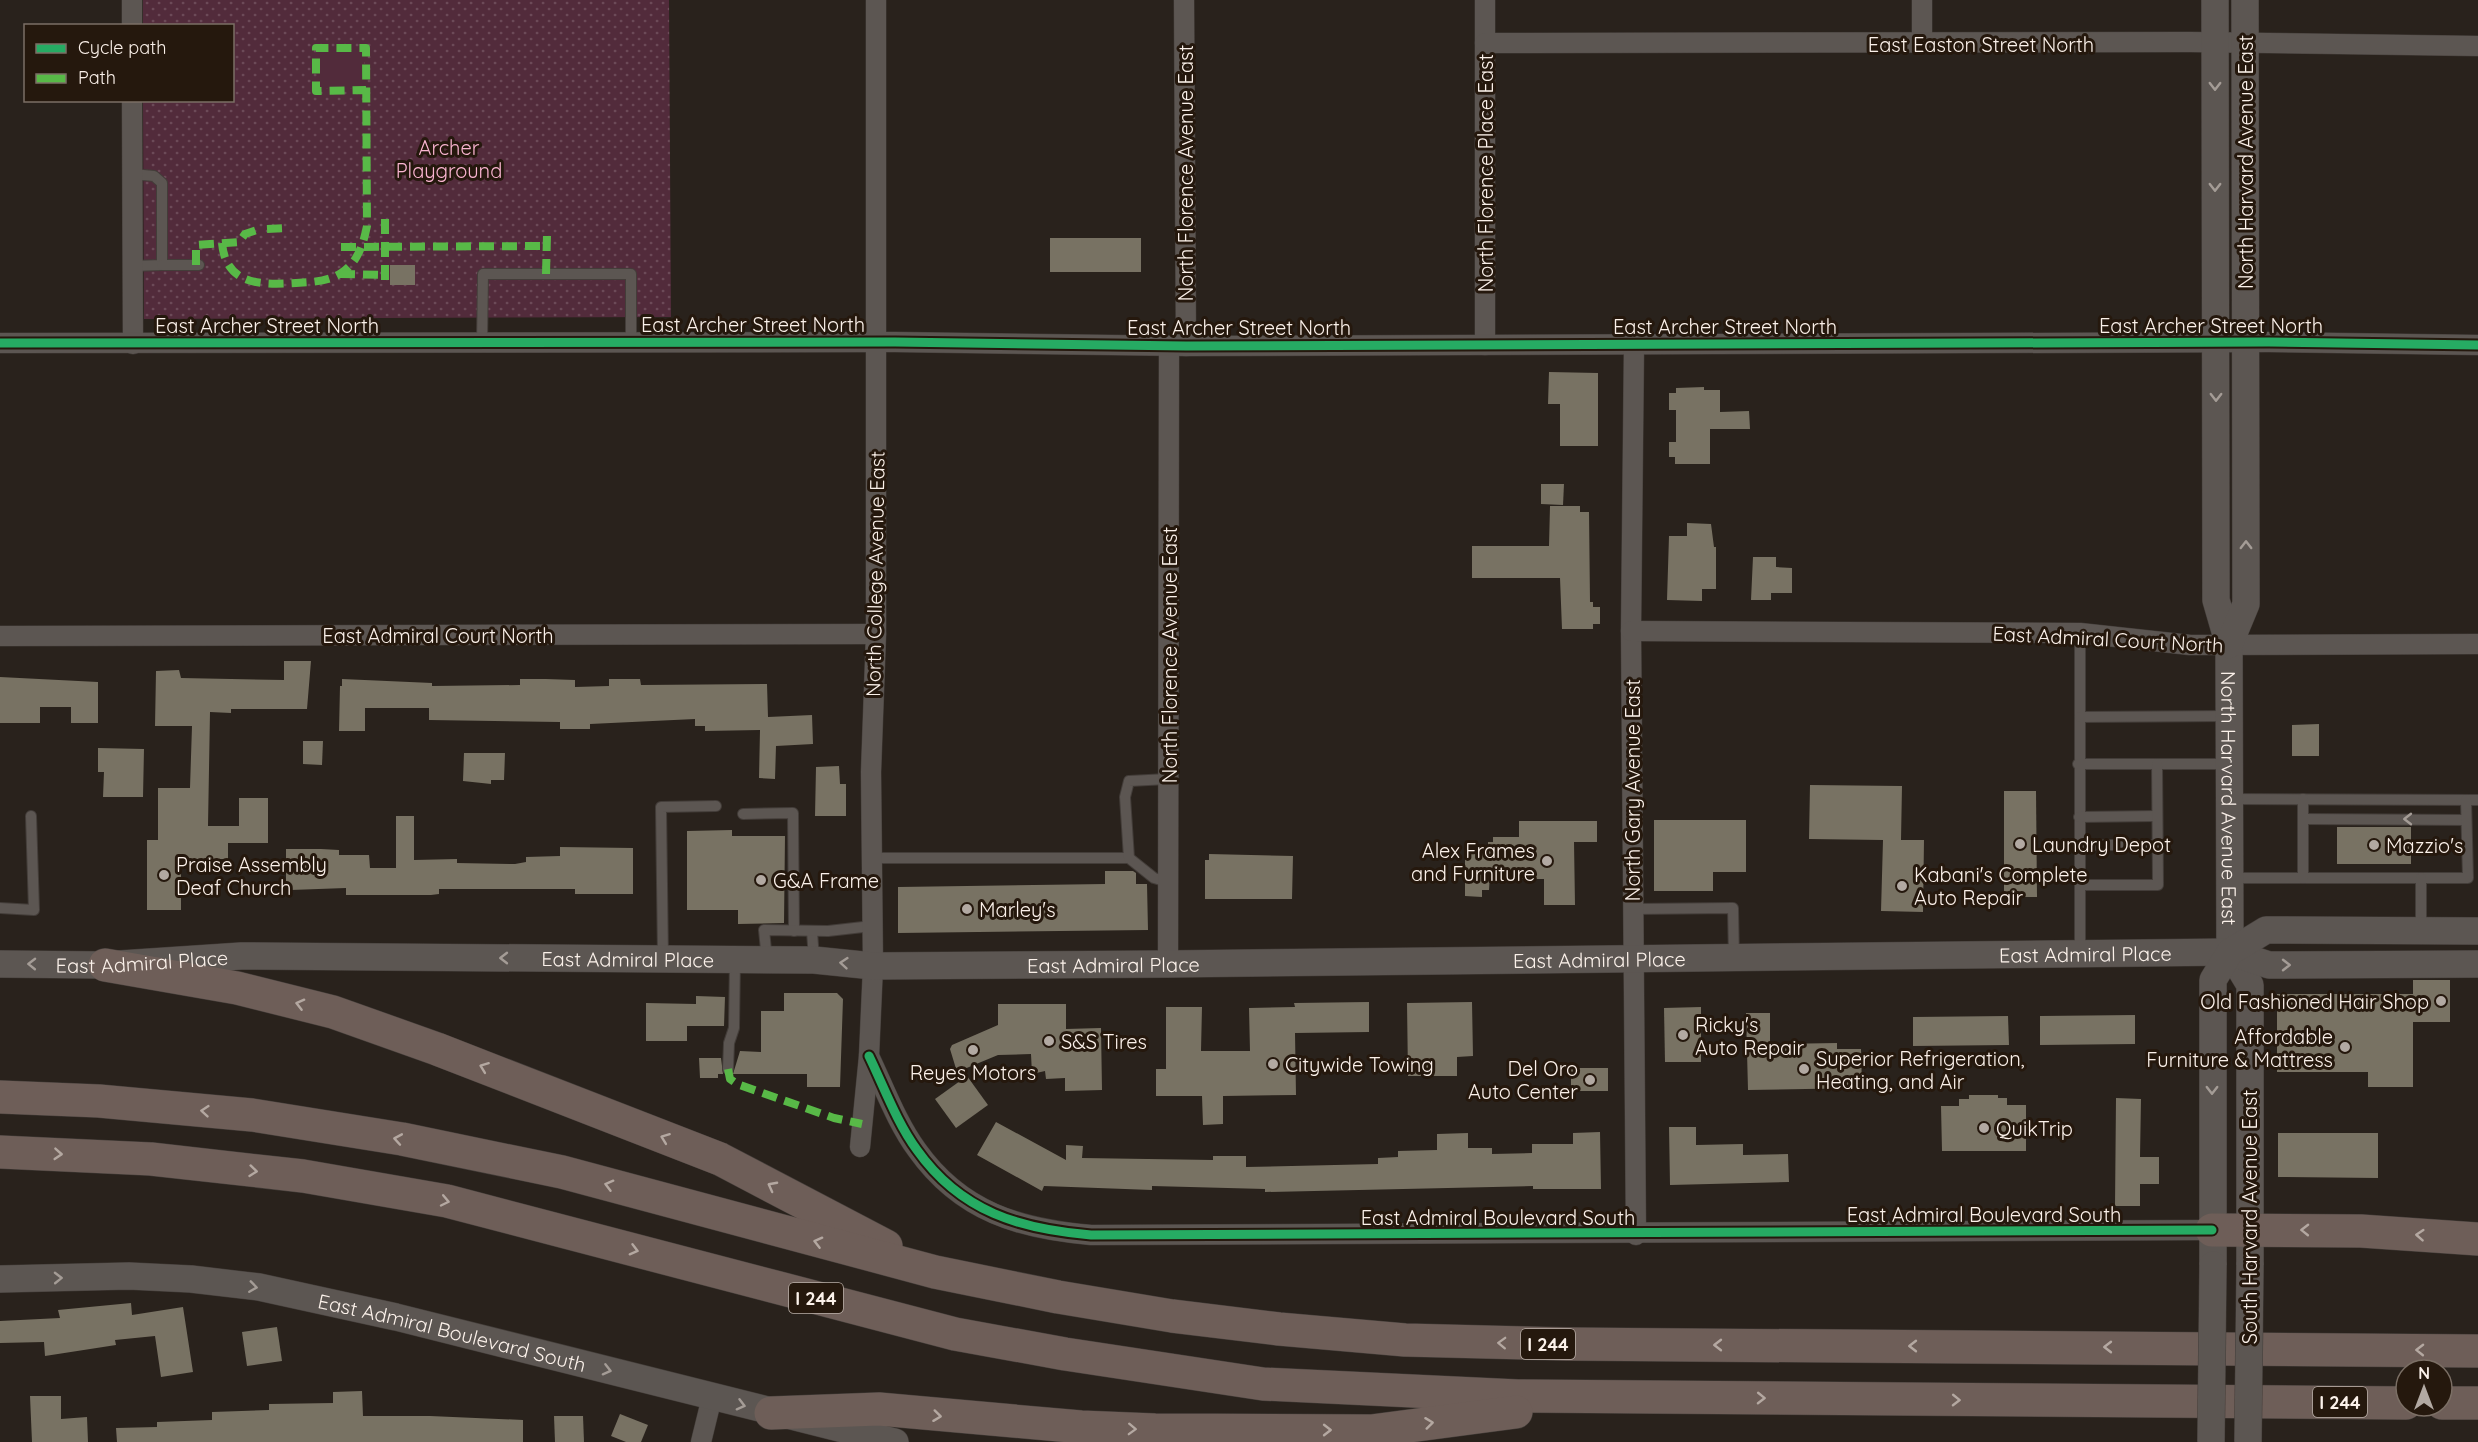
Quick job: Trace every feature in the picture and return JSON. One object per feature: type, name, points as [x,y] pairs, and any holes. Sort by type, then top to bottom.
[{"type":"highway","points":[[105,964],[237,988],[333,1012],[437,1049],[720,1159],[935,1272]]},
{"type":"highway","name":"I 244","points":[[0,1097],[99,1101],[252,1115],[402,1139],[562,1172],[935,1272],[1058,1297],[1172,1316],[1405,1340],[1579,1345],[2478,1351]]},
{"type":"highway","name":"I 244","points":[[0,1152],[151,1160],[303,1176],[447,1201],[955,1334],[1263,1384],[1387,1392],[1639,1397],[2394,1403]]},
{"type":"highway","points":[[2212,1230],[2361,1231],[2478,1239]]},
{"type":"highway","points":[[771,1413],[879,1409],[946,1417],[1081,1427],[1155,1430],[1371,1431],[1639,1397]]},
{"type":"highway","points":[[2454,1403],[2478,1403]]},
{"type":"main road","name":"North Harvard Avenue East","points":[[2215,0],[2216,600],[2229,645],[2230,952]]},
{"type":"main road","name":"North Harvard Avenue East","points":[[2229,645],[2246,604],[2245,0]]},
{"type":"main road","points":[[2230,952],[2265,930],[2478,931]]},
{"type":"main road","name":"East Admiral Place","points":[[0,964],[105,964],[241,956],[814,960],[873,966],[1734,959],[2230,952]]},
{"type":"main road","points":[[2230,952],[2269,965],[2478,964]]},
{"type":"main road","name":"South Harvard Avenue East","points":[[2211,1442],[2213,980],[2230,952],[2250,985],[2248,1442]]},
{"type":"main road","name":"East Admiral Boulevard South","points":[[0,1279],[129,1276],[191,1279],[259,1287],[396,1317],[771,1413],[895,1442]]},
{"type":"street","points":[[132,0],[132,24]]},
{"type":"street","name":"North College Avenue East","points":[[860,1147],[869,1056],[873,966],[871,772],[876,634],[876,0]]},
{"type":"street","name":"North Florence Avenue East","points":[[1168,964],[1168,779],[1184,0]]},
{"type":"street","name":"North Florence Place East","points":[[1485,0],[1485,345]]},
{"type":"street","points":[[1922,0],[1922,44]]},
{"type":"street","name":"East Easton Street North","points":[[1485,43],[2214,43],[2478,46]]},
{"type":"street","points":[[132,102],[133,344]]},
{"type":"street","name":"East Archer Street North","points":[[0,344],[877,342],[1178,346],[2245,342],[2478,345]]},
{"type":"street","name":"North Gary Avenue East","points":[[1634,345],[1631,631],[1636,1235]]},
{"type":"street","name":"East Admiral Court North","points":[[1631,631],[2080,633],[2190,645],[2478,644]]},
{"type":"street","name":"East Admiral Court North","points":[[0,636],[876,634]]},
{"type":"street","name":"East Admiral Boulevard South","points":[[869,1056],[916,1150],[944,1181],[970,1202],[999,1217],[1046,1231],[1091,1235],[1636,1235],[2212,1230]]},
{"type":"street","points":[[701,1442],[712,1397]]},
{"type":"lane","points":[[132,174],[154,176],[162,183],[162,265]]},
{"type":"lane","points":[[133,266],[199,265]]},
{"type":"lane","points":[[482,343],[483,274],[631,274],[631,343]]},
{"type":"lane","points":[[2080,633],[2078,764],[2080,955]]},
{"type":"lane","points":[[2080,717],[2229,716]]},
{"type":"lane","points":[[2078,764],[2229,764]]},
{"type":"lane","points":[[2080,885],[2158,885],[2157,764]]},
{"type":"lane","points":[[1129,858],[1125,797],[1129,781],[1168,779]]},
{"type":"lane","points":[[2229,799],[2478,800]]},
{"type":"lane","points":[[2302,878],[2303,799]]},
{"type":"lane","points":[[2230,878],[2468,878],[2466,800]]},
{"type":"lane","points":[[664,960],[661,807],[716,806]]},
{"type":"lane","points":[[743,814],[793,813],[794,931]]},
{"type":"lane","points":[[0,908],[34,910],[32,816]]},
{"type":"lane","points":[[2079,817],[2157,816]]},
{"type":"lane","points":[[2303,819],[2466,820]]},
{"type":"lane","points":[[2079,845],[2157,845]]},
{"type":"lane","points":[[872,858],[1129,858],[1154,878],[1168,882]]},
{"type":"lane","points":[[2421,878],[2421,930]]},
{"type":"lane","points":[[1633,909],[1733,908],[1734,959]]},
{"type":"lane","points":[[767,960],[764,930],[812,931],[872,927]]},
{"type":"lane","points":[[812,931],[814,960]]},
{"type":"lane","points":[[728,1069],[729,1043],[734,1028],[735,960]]},
{"type":"green space","name":"Archer Playground","points":[[143,0],[669,0],[671,317],[144,319],[143,102],[234,102],[234,24],[143,24]]},
{"type":"green space","points":[[318,50],[364,50],[364,88],[318,88]]},
{"type":"building","points":[[1050,238],[1141,238],[1141,272],[1050,272]]},
{"type":"building","points":[[390,265],[415,265],[415,285],[390,285]]},
{"type":"building","points":[[1549,372],[1598,373],[1598,446],[1560,446],[1560,404],[1548,404]]},
{"type":"building","points":[[1704,387],[1704,390],[1720,390],[1720,412],[1749,411],[1750,429],[1710,429],[1710,464],[1675,464],[1675,457],[1669,457],[1669,442],[1676,442],[1676,410],[1669,410],[1669,393],[1676,393],[1676,388]]},
{"type":"building","points":[[1541,484],[1564,484],[1563,505],[1541,504]]},
{"type":"building","points":[[1550,506],[1580,506],[1580,512],[1589,512],[1590,602],[1593,602],[1593,607],[1600,607],[1600,624],[1593,624],[1593,629],[1562,629],[1560,578],[1472,578],[1472,546],[1549,546]]},
{"type":"building","points":[[1687,523],[1711,524],[1714,547],[1716,547],[1716,589],[1702,589],[1702,601],[1667,600],[1669,536],[1687,536]]},
{"type":"building","points":[[1753,557],[1776,557],[1776,567],[1792,568],[1792,593],[1771,593],[1771,600],[1751,600]]},
{"type":"building","points":[[284,661],[311,661],[307,709],[231,709],[231,713],[210,712],[208,826],[239,826],[239,798],[268,798],[268,843],[228,843],[228,859],[181,859],[181,910],[147,910],[147,840],[158,840],[158,788],[190,788],[192,726],[155,726],[156,671],[179,670],[181,678],[284,680]]},
{"type":"building","points":[[0,677],[98,682],[98,723],[71,723],[71,707],[40,707],[40,723],[0,723]]},
{"type":"building","points":[[342,679],[432,683],[432,686],[520,685],[520,679],[575,680],[575,687],[609,686],[609,679],[640,679],[641,685],[767,684],[768,717],[812,715],[813,744],[776,746],[775,779],[759,778],[760,730],[705,731],[705,726],[695,726],[695,719],[590,724],[590,729],[560,729],[560,722],[429,720],[429,708],[365,708],[365,731],[339,731]]},
{"type":"building","points":[[2319,724],[2319,756],[2292,756],[2292,725]]},
{"type":"building","points":[[303,741],[323,741],[322,765],[303,764]]},
{"type":"building","points":[[98,748],[144,749],[143,797],[103,797],[104,772],[98,772]]},
{"type":"building","points":[[464,753],[505,753],[504,780],[491,780],[491,784],[463,781]]},
{"type":"building","points":[[839,766],[840,784],[846,784],[846,816],[815,816],[816,767]]},
{"type":"building","points":[[1810,785],[1902,786],[1901,840],[1924,840],[1923,912],[1881,911],[1883,840],[1809,839]]},
{"type":"building","name":"Laundry Depot","points":[[2004,791],[2036,791],[2037,897],[2004,897]]},
{"type":"building","points":[[396,816],[414,816],[414,860],[457,859],[457,863],[515,864],[526,862],[526,857],[560,856],[560,847],[633,848],[633,894],[575,894],[575,889],[439,889],[439,894],[431,895],[346,895],[346,888],[291,890],[291,887],[286,887],[286,849],[339,850],[339,855],[369,855],[370,868],[396,868]]},
{"type":"building","points":[[1654,820],[1746,820],[1746,872],[1713,872],[1713,891],[1654,891]]},
{"type":"building","name":"Alex Frames and Furniture","points":[[1519,821],[1597,821],[1597,842],[1574,842],[1575,905],[1544,905],[1544,879],[1520,879],[1520,873],[1490,873],[1489,890],[1482,890],[1482,897],[1465,896],[1465,853],[1488,853],[1488,842],[1493,842],[1493,837],[1519,837]]},
{"type":"building","name":"Mazzio's","points":[[2337,827],[2411,827],[2411,864],[2337,864]]},
{"type":"building","points":[[732,830],[732,836],[785,836],[784,923],[738,924],[738,910],[687,910],[687,831]]},
{"type":"building","points":[[1209,854],[1293,856],[1292,899],[1205,899],[1205,860],[1209,860]]},
{"type":"building","points":[[1105,871],[1133,871],[1136,873],[1136,884],[1147,884],[1148,930],[898,933],[898,887],[1105,884]]},
{"type":"building","name":"Affordable Furniture & Mattress","points":[[2413,980],[2450,980],[2450,1022],[2413,1022],[2413,1087],[2368,1087],[2368,1072],[2277,1072],[2277,994],[2413,994]]},
{"type":"building","points":[[784,993],[837,993],[843,999],[840,1087],[807,1087],[807,1074],[733,1074],[740,1051],[761,1052],[761,1011],[784,1011]]},
{"type":"building","points":[[696,996],[725,997],[724,1026],[687,1026],[687,1041],[646,1041],[646,1003],[696,1004]]},
{"type":"building","points":[[1369,1002],[1369,1032],[1295,1033],[1296,1095],[1223,1096],[1223,1124],[1203,1125],[1202,1096],[1156,1096],[1156,1069],[1166,1069],[1166,1007],[1202,1007],[1201,1051],[1250,1051],[1249,1008],[1295,1007],[1294,1003]]},
{"type":"building","points":[[1472,1002],[1473,1056],[1457,1057],[1457,1076],[1408,1076],[1407,1003]]},
{"type":"building","name":"S&S Tires","points":[[998,1004],[1066,1004],[1066,1029],[1101,1028],[1102,1090],[1065,1091],[1065,1078],[1046,1079],[1045,1071],[1032,1074],[1031,1054],[998,1055],[957,1072],[950,1049],[952,1045],[998,1025]]},
{"type":"building","name":"Ricky's Auto Repair","points":[[1701,1007],[1701,1062],[1665,1062],[1664,1008]]},
{"type":"building","name":"Superior Refrigeration, Heating, and Air","points":[[1746,1013],[1770,1013],[1770,1044],[1837,1043],[1837,1049],[1861,1049],[1862,1088],[1748,1090]]},
{"type":"building","points":[[2135,1015],[2135,1044],[2040,1045],[2040,1016]]},
{"type":"building","points":[[2008,1016],[2009,1045],[1913,1046],[1913,1017]]},
{"type":"building","points":[[699,1058],[721,1058],[723,1074],[718,1074],[718,1078],[700,1078]]},
{"type":"building","name":"Del Oro Auto Center","points":[[1571,1068],[1608,1068],[1608,1091],[1571,1091]]},
{"type":"building","points":[[967,1076],[988,1105],[956,1128],[935,1099]]},
{"type":"building","name":"QuikTrip","points":[[1969,1095],[1998,1095],[1998,1098],[2007,1098],[2007,1105],[2026,1105],[2026,1151],[1942,1151],[1941,1106],[1959,1106],[1959,1099],[1969,1099]]},
{"type":"building","points":[[2116,1098],[2141,1099],[2140,1157],[2159,1157],[2159,1184],[2140,1184],[2140,1206],[2115,1206]]},
{"type":"building","points":[[996,1122],[1066,1160],[1066,1145],[1083,1146],[1082,1158],[1213,1160],[1213,1156],[1246,1156],[1246,1167],[1378,1164],[1378,1158],[1398,1157],[1398,1151],[1437,1150],[1437,1134],[1468,1133],[1468,1148],[1492,1148],[1492,1154],[1532,1153],[1532,1144],[1573,1144],[1573,1133],[1600,1132],[1601,1189],[1533,1189],[1533,1186],[1265,1192],[1265,1189],[1152,1186],[1152,1190],[1044,1186],[1042,1191],[977,1155]]},
{"type":"building","points":[[1669,1127],[1696,1127],[1696,1145],[1743,1144],[1743,1155],[1788,1154],[1789,1182],[1670,1185]]},
{"type":"building","points":[[2278,1133],[2378,1133],[2378,1178],[2278,1177]]},
{"type":"building","points":[[131,1303],[132,1315],[183,1307],[193,1372],[161,1377],[155,1336],[115,1340],[116,1345],[45,1356],[44,1342],[0,1343],[0,1321],[60,1318],[58,1310]]},
{"type":"building","points":[[277,1327],[282,1361],[247,1366],[242,1332]]},
{"type":"building","points":[[362,1391],[363,1416],[523,1420],[523,1442],[117,1442],[116,1428],[157,1427],[157,1422],[212,1420],[212,1412],[269,1410],[269,1404],[333,1403],[333,1392]]},
{"type":"building","points":[[30,1396],[61,1396],[61,1419],[87,1417],[88,1442],[32,1442]]},
{"type":"building","points":[[620,1414],[648,1425],[641,1442],[626,1442],[611,1436]]},
{"type":"building","points":[[554,1416],[583,1416],[584,1442],[555,1442]]},
{"type":"marked path","points":[[222,243],[230,268],[238,275],[259,283],[283,284],[325,280],[336,276],[352,264],[367,226],[366,48],[316,48],[316,91],[366,90]]},
{"type":"marked path","points":[[385,219],[385,286]]},
{"type":"marked path","points":[[267,229],[288,228]]},
{"type":"marked path","points":[[196,265],[196,245],[239,242],[245,234],[260,229]]},
{"type":"marked path","points":[[546,274],[547,235]]},
{"type":"marked path","points":[[341,247],[547,246]]},
{"type":"marked path","points":[[340,274],[385,275]]},
{"type":"marked path","points":[[728,1069],[730,1079],[737,1084],[834,1118],[862,1124]]},
{"type":"cycle path","points":[[0,343],[895,342],[1186,346],[2269,342],[2478,345]]},
{"type":"cycle path","points":[[869,1056],[897,1117],[910,1139],[934,1171],[953,1189],[973,1203],[1016,1222],[1065,1232],[1091,1235],[2212,1230]]},
{"type":"place","name":"Laundry Depot","points":[[2020,844]]},
{"type":"place","name":"Mazzio's","points":[[2374,845]]},
{"type":"place","name":"Alex Frames and Furniture","points":[[1547,861]]},
{"type":"place","name":"Praise Assembly Deaf Church","points":[[164,875]]},
{"type":"place","name":"G&A Frame","points":[[761,880]]},
{"type":"place","name":"Kabani's Complete Auto Repair","points":[[1902,886]]},
{"type":"place","name":"Marley's","points":[[967,909]]},
{"type":"place","name":"Old Fashioned Hair Shop","points":[[2441,1001]]},
{"type":"place","name":"Ricky's Auto Repair","points":[[1683,1035]]},
{"type":"place","name":"S&S Tires","points":[[1049,1041]]},
{"type":"place","name":"Affordable Furniture & Mattress","points":[[2345,1047]]},
{"type":"place","name":"Reyes Motors","points":[[973,1050]]},
{"type":"place","name":"Citywide Towing","points":[[1273,1064]]},
{"type":"place","name":"Superior Refrigeration, Heating, and Air","points":[[1804,1069]]},
{"type":"place","name":"Del Oro Auto Center","points":[[1590,1080]]},
{"type":"place","name":"QuikTrip","points":[[1984,1128]]}]
